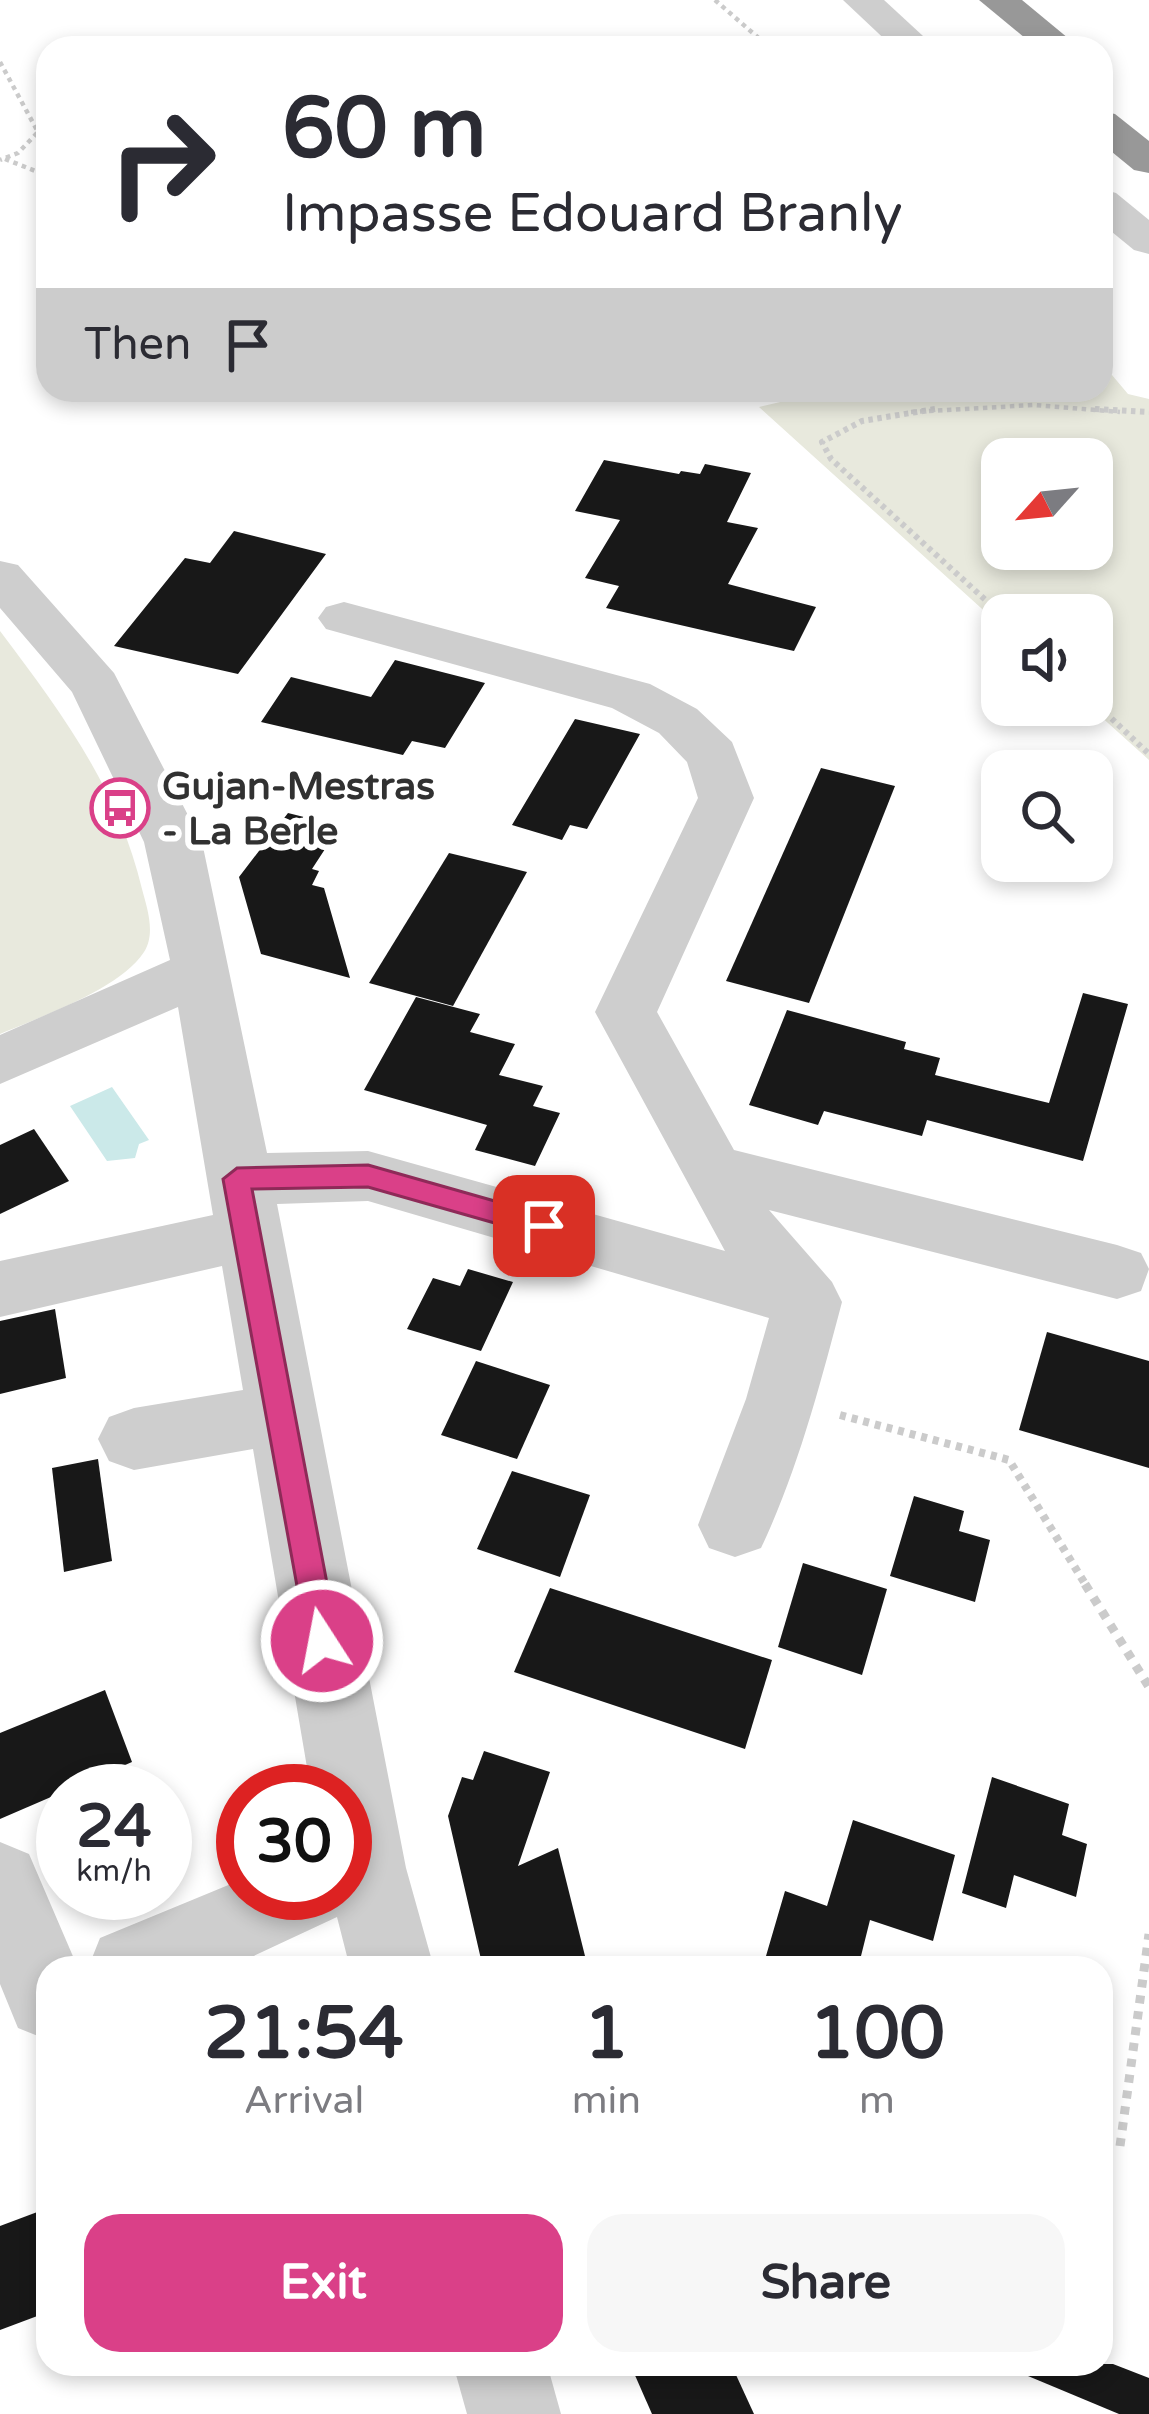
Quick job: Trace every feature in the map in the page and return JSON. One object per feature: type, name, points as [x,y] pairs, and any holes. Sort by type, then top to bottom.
[{"type":"highway","points":[[984,10],[999,36]]},
{"type":"highway","points":[[984,10],[1037,36]]},
{"type":"highway","points":[[1113,108],[1149,115]]},
{"type":"highway","points":[[1113,112],[1149,161]]},
{"type":"street","points":[[862,0],[903,36]]},
{"type":"street","points":[[1113,212],[1149,241]]},
{"type":"street","points":[[0,576],[95,685],[173,842],[202,971],[280,1414],[324,1764]]},
{"type":"street","points":[[344,618],[631,696],[678,721],[712,755],[726,798],[626,1012],[740,1222],[808,1302]]},
{"type":"street","points":[[0,1061],[202,971]]},
{"type":"street","points":[[713,1170],[1117,1272]]},
{"type":"street","points":[[0,1289],[242,1207],[368,1176],[808,1302]]},
{"type":"street","points":[[734,1525],[781,1399],[808,1302]]},
{"type":"street","points":[[134,1439],[280,1414]]},
{"type":"street","points":[[0,1882],[36,1971]]},
{"type":"street","points":[[158,1956],[243,1920]]},
{"type":"street","points":[[363,1920],[385,1956]]},
{"type":"street","points":[[0,2023],[36,2006]]},
{"type":"path","points":[[715,0],[756,36]]},
{"type":"path","points":[[0,62],[36,128]]},
{"type":"path","points":[[2,159],[18,153],[36,134]]},
{"type":"path","points":[[2,159],[36,172]]},
{"type":"path","points":[[981,596],[831,459],[822,442],[830,429],[855,420],[984,405],[1149,412]]},
{"type":"path","points":[[1113,720],[1149,754]]},
{"type":"path","points":[[781,1399],[1010,1460],[1149,1687]]},
{"type":"path","points":[[1120,2146],[1149,1934]]},
{"type":"shaded area","points":[[1113,376],[1128,394],[1149,399],[1149,760],[1111,726],[1113,594],[981,594],[981,608],[759,407],[780,402],[1113,402]]},
{"type":"shaded area","points":[[0,631],[103,784],[132,852],[150,929],[144,952],[117,978],[0,1034]]},
{"type":"water","points":[[112,1087],[149,1140],[139,1144],[135,1158],[107,1161],[70,1106]]},
{"type":"building","points":[[604,460],[679,474],[700,474],[705,464],[751,473],[727,522],[758,528],[728,584],[816,607],[794,651],[606,608],[619,586],[585,578],[620,520],[575,511]]},
{"type":"building","points":[[234,531],[326,554],[238,674],[114,646],[185,558],[210,563]]},
{"type":"building","points":[[395,660],[485,683],[445,748],[412,741],[403,755],[261,722],[291,677],[371,697]]},
{"type":"building","points":[[575,719],[640,734],[587,829],[570,825],[562,840],[512,825]]},
{"type":"building","points":[[821,768],[895,786],[809,1003],[726,981]]},
{"type":"building","points":[[288,813],[340,826],[312,869],[319,871],[312,885],[324,888],[350,978],[261,954],[239,877]]},
{"type":"building","points":[[449,853],[527,872],[453,1006],[369,983]]},
{"type":"building","points":[[1083,993],[1128,1004],[1083,1161],[927,1120],[922,1136],[824,1111],[818,1125],[749,1105],[787,1010],[906,1042],[904,1049],[940,1058],[935,1075],[1049,1103]]},
{"type":"building","points":[[416,997],[480,1014],[470,1032],[515,1044],[499,1075],[543,1086],[533,1106],[560,1113],[535,1166],[475,1150],[487,1125],[364,1090]]},
{"type":"building","points":[[34,1129],[69,1181],[0,1214],[0,1145]]},
{"type":"building","points":[[468,1269],[513,1282],[481,1351],[407,1329],[433,1278],[460,1286]]},
{"type":"building","points":[[55,1309],[66,1378],[0,1394],[0,1321]]},
{"type":"building","points":[[1047,1332],[1149,1361],[1149,1468],[1019,1430]]},
{"type":"building","points":[[476,1361],[550,1385],[517,1459],[441,1435]]},
{"type":"building","points":[[98,1459],[112,1561],[64,1572],[52,1468]]},
{"type":"building","points":[[512,1471],[590,1495],[560,1577],[477,1549]]},
{"type":"building","points":[[914,1496],[964,1511],[959,1531],[990,1540],[975,1602],[890,1576]]},
{"type":"building","points":[[803,1563],[887,1589],[862,1675],[778,1647]]},
{"type":"building","points":[[550,1588],[772,1660],[745,1749],[514,1672]]},
{"type":"building","points":[[105,1690],[132,1762],[36,1764],[36,1803],[0,1819],[0,1733]]},
{"type":"building","points":[[484,1751],[550,1772],[518,1866],[558,1848],[585,1956],[480,1956],[448,1816],[462,1777],[473,1780]]},
{"type":"building","points":[[992,1777],[1069,1804],[1062,1835],[1087,1844],[1076,1897],[1014,1875],[1006,1908],[962,1893]]},
{"type":"building","points":[[853,1820],[955,1855],[933,1941],[870,1920],[861,1956],[766,1956],[785,1891],[827,1906]]},
{"type":"building","points":[[36,2212],[36,2316],[0,2330],[0,2226]]},
{"type":"building","points":[[1113,2364],[1149,2378],[1149,2414],[1119,2414],[1028,2376],[1113,2376]]},
{"type":"building","points":[[635,2376],[737,2376],[754,2414],[652,2414]]},
{"type":"place","name":"Gujan-Mestras - La Berle","points":[[120,808]]},
{"type":"route","points":[[322,1641],[237,1179],[368,1176],[544,1226]]}]
